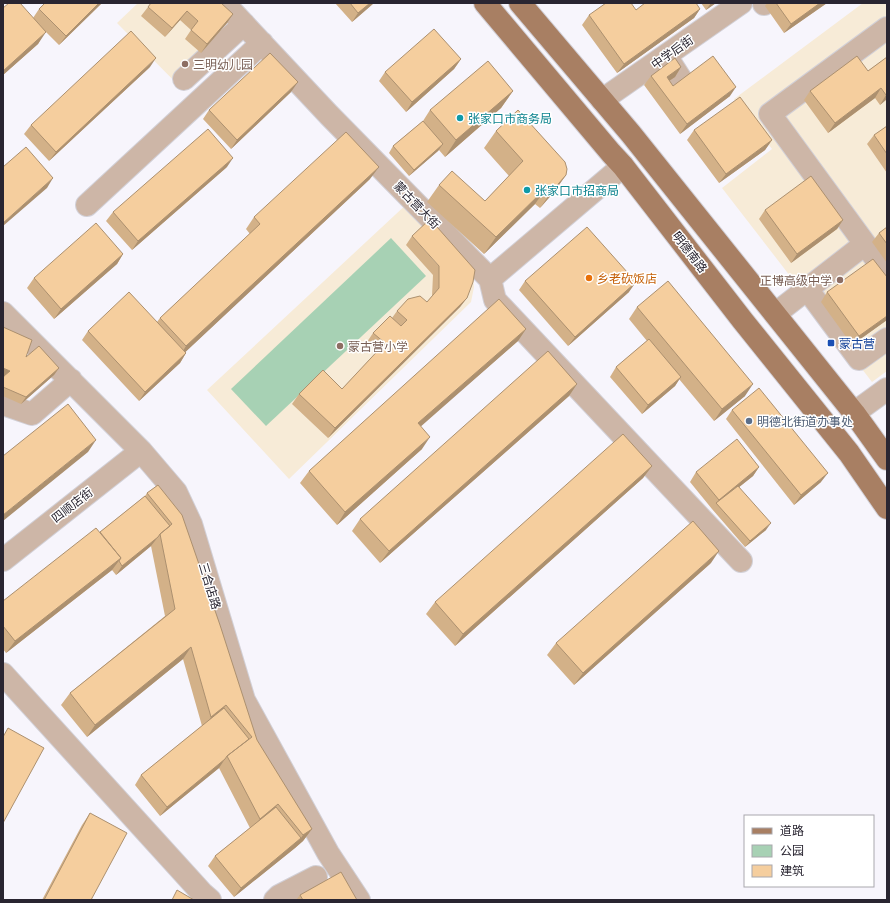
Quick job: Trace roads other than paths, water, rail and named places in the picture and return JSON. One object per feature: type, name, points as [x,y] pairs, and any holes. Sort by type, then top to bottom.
[{"type":"main road","name":"明德南路","points":[[485,3],[617,160],[743,321],[849,452],[887,508]]},
{"type":"main road","points":[[520,3],[631,134],[854,413],[887,459]]},
{"type":"main road","points":[[617,160],[631,134]]},
{"type":"street","name":"蒙古营大街","points":[[224,3],[329,115],[490,280]]},
{"type":"street","name":"中学后街","points":[[602,100],[741,3]]},
{"type":"street","points":[[184,79],[244,24]]},
{"type":"street","points":[[887,28],[770,114],[887,274]]},
{"type":"street","points":[[87,205],[262,43]]},
{"type":"street","points":[[666,56],[682,81]]},
{"type":"street","points":[[617,160],[490,280],[495,300],[741,561]]},
{"type":"street","points":[[775,314],[865,244]]},
{"type":"street","points":[[807,289],[859,359],[887,340]]},
{"type":"street","name":"三合店路","points":[[4,315],[141,451],[176,492],[191,524],[244,700],[328,853],[358,900]]},
{"type":"street","points":[[3,404],[32,414],[71,380]]},
{"type":"street","points":[[854,413],[887,389]]},
{"type":"street","name":"四顺店街","points":[[3,560],[141,451]]},
{"type":"street","points":[[3,674],[210,900]]},
{"type":"street","points":[[275,900],[279,896],[316,877]]},
{"type":"place","name":"三明幼儿园","points":[[185,64]]},
{"type":"place","name":"张家口市商务局","points":[[460,118]]},
{"type":"place","name":"张家口市招商局","points":[[527,190]]},
{"type":"place","name":"乡老砍饭店","points":[[589,278]]},
{"type":"place","name":"正博高级中学","points":[[840,280]]},
{"type":"place","name":"蒙古营","points":[[831,343]]},
{"type":"place","name":"蒙古营小学","points":[[340,346]]},
{"type":"place","name":"明德北街道办事处","points":[[749,421]]}]
